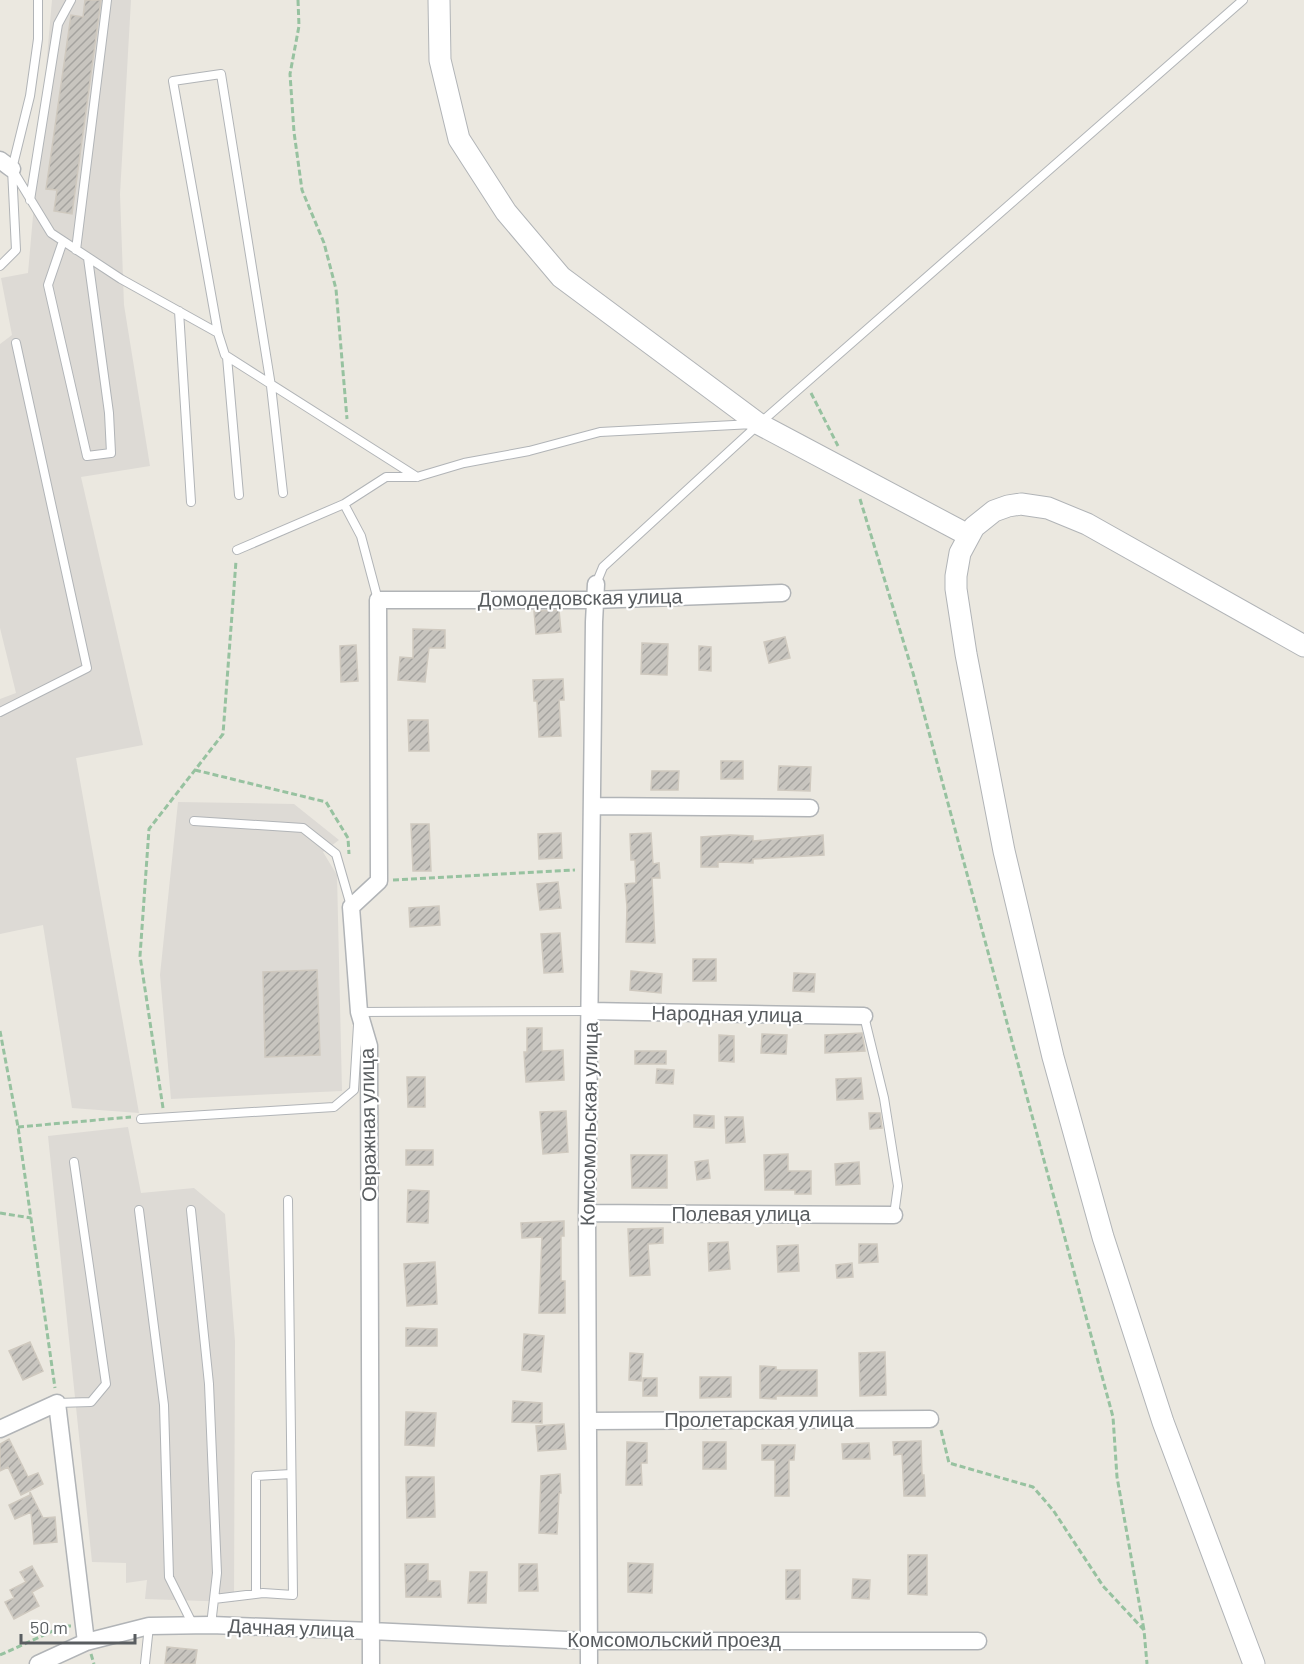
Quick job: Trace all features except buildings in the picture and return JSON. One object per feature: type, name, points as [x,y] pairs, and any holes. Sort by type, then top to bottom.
[{"type":"street","points":[[440,0],[440,60],[459,139],[506,212],[561,277],[759,424],[853,476],[968,535]]},
{"type":"street","points":[[1254,1664],[1163,1422],[1103,1236],[1053,1057],[1005,851],[959,611],[957,564],[968,535],[988,515],[1008,506],[1022,504],[1048,508],[1087,524],[1304,646]]},
{"type":"street","name":"Домодедовская улица","points":[[378,600],[595,592],[782,593]]},
{"type":"street","name":"Комсомольская улица","points":[[589,1664],[587,1213],[595,592]]},
{"type":"street","points":[[351,907],[379,881],[378,600]]},
{"type":"street","points":[[592,806],[810,808]]},
{"type":"street","name":"Овражная улица","points":[[351,907],[359,1012],[369,1046],[371,1664]]},
{"type":"street","name":"Народная улица","points":[[590,1011],[864,1016]]},
{"type":"street","name":"Полевая улица","points":[[587,1213],[894,1215]]},
{"type":"street","points":[[0,1429],[57,1403],[86,1642]]},
{"type":"street","name":"Пролетарская улица","points":[[588,1420],[930,1419]]},
{"type":"street","name":"Дачная улица","points":[[44,1663],[86,1642],[149,1626],[212,1625],[371,1630]]},
{"type":"street","name":"Комсомольский проезд","points":[[371,1630],[588,1641],[978,1641]]},
{"type":"lane","points":[[0,266],[16,250],[6,165],[30,96],[38,39],[38,0]]},
{"type":"lane","points":[[30,200],[58,24],[71,0]]},
{"type":"lane","points":[[76,250],[107,0]]},
{"type":"lane","points":[[595,592],[603,567],[759,424],[1243,0]]},
{"type":"lane","points":[[283,493],[271,386],[221,74],[173,81],[218,333],[225,355],[271,386],[417,477]]},
{"type":"lane","points":[[6,165],[51,233],[121,279],[218,333]]},
{"type":"lane","points":[[63,241],[48,285],[87,456],[111,453],[109,413],[88,258]]},
{"type":"lane","points":[[179,311],[191,502]]},
{"type":"lane","points":[[0,712],[87,668],[16,343]]},
{"type":"lane","points":[[228,357],[238,495]]},
{"type":"lane","points":[[237,550],[344,504],[386,477],[417,477],[464,463],[529,451],[600,432],[759,424]]},
{"type":"lane","points":[[344,504],[361,536],[378,600]]},
{"type":"lane","points":[[194,821],[303,828],[336,854],[351,907]]},
{"type":"lane","points":[[141,1119],[334,1107],[354,1090],[359,1012],[590,1011]]},
{"type":"lane","points":[[864,1016],[884,1098],[898,1186],[894,1215]]},
{"type":"lane","points":[[57,1403],[91,1402],[106,1384],[74,1162]]},
{"type":"lane","points":[[214,1599],[256,1594],[292,1595],[288,1200]]},
{"type":"lane","points":[[139,1210],[164,1406],[168,1577],[193,1626]]},
{"type":"lane","points":[[191,1210],[209,1384],[217,1573],[212,1625]]},
{"type":"lane","points":[[256,1594],[255,1476],[291,1474]]},
{"type":"lane","points":[[145,1664],[149,1626]]},
{"type":"path","points":[[298,0],[299,26],[290,74],[294,132],[302,190],[324,243],[336,289],[348,433]]},
{"type":"path","points":[[806,382],[853,476],[913,674],[1113,1417],[1118,1477],[1144,1630],[1147,1664]]},
{"type":"path","points":[[164,1117],[140,956],[149,829],[223,734],[237,550]]},
{"type":"path","points":[[379,881],[591,869]]},
{"type":"path","points":[[0,1031],[18,1127],[57,1403]]},
{"type":"path","points":[[18,1127],[138,1117],[141,1119]]},
{"type":"path","points":[[0,1214],[31,1218]]},
{"type":"path","points":[[930,1419],[939,1421],[949,1463],[1033,1487],[1053,1510],[1103,1586],[1144,1630]]},
{"type":"path","points":[[0,1655],[64,1626]]},
{"type":"shaded area","points":[[52,0],[131,0],[120,194],[124,305],[150,466],[81,477],[143,745],[76,758],[139,1113],[72,1108],[43,925],[0,934],[0,699],[16,693],[0,628],[0,344],[12,335],[1,278],[28,273]]},
{"type":"shaded area","points":[[178,802],[294,804],[339,840],[323,852],[337,875],[342,1091],[171,1099],[160,975]]},
{"type":"shaded area","points":[[128,1127],[141,1193],[194,1188],[225,1214],[235,1341],[234,1602],[145,1599],[147,1580],[126,1583],[126,1563],[92,1562],[48,1136]]}]
